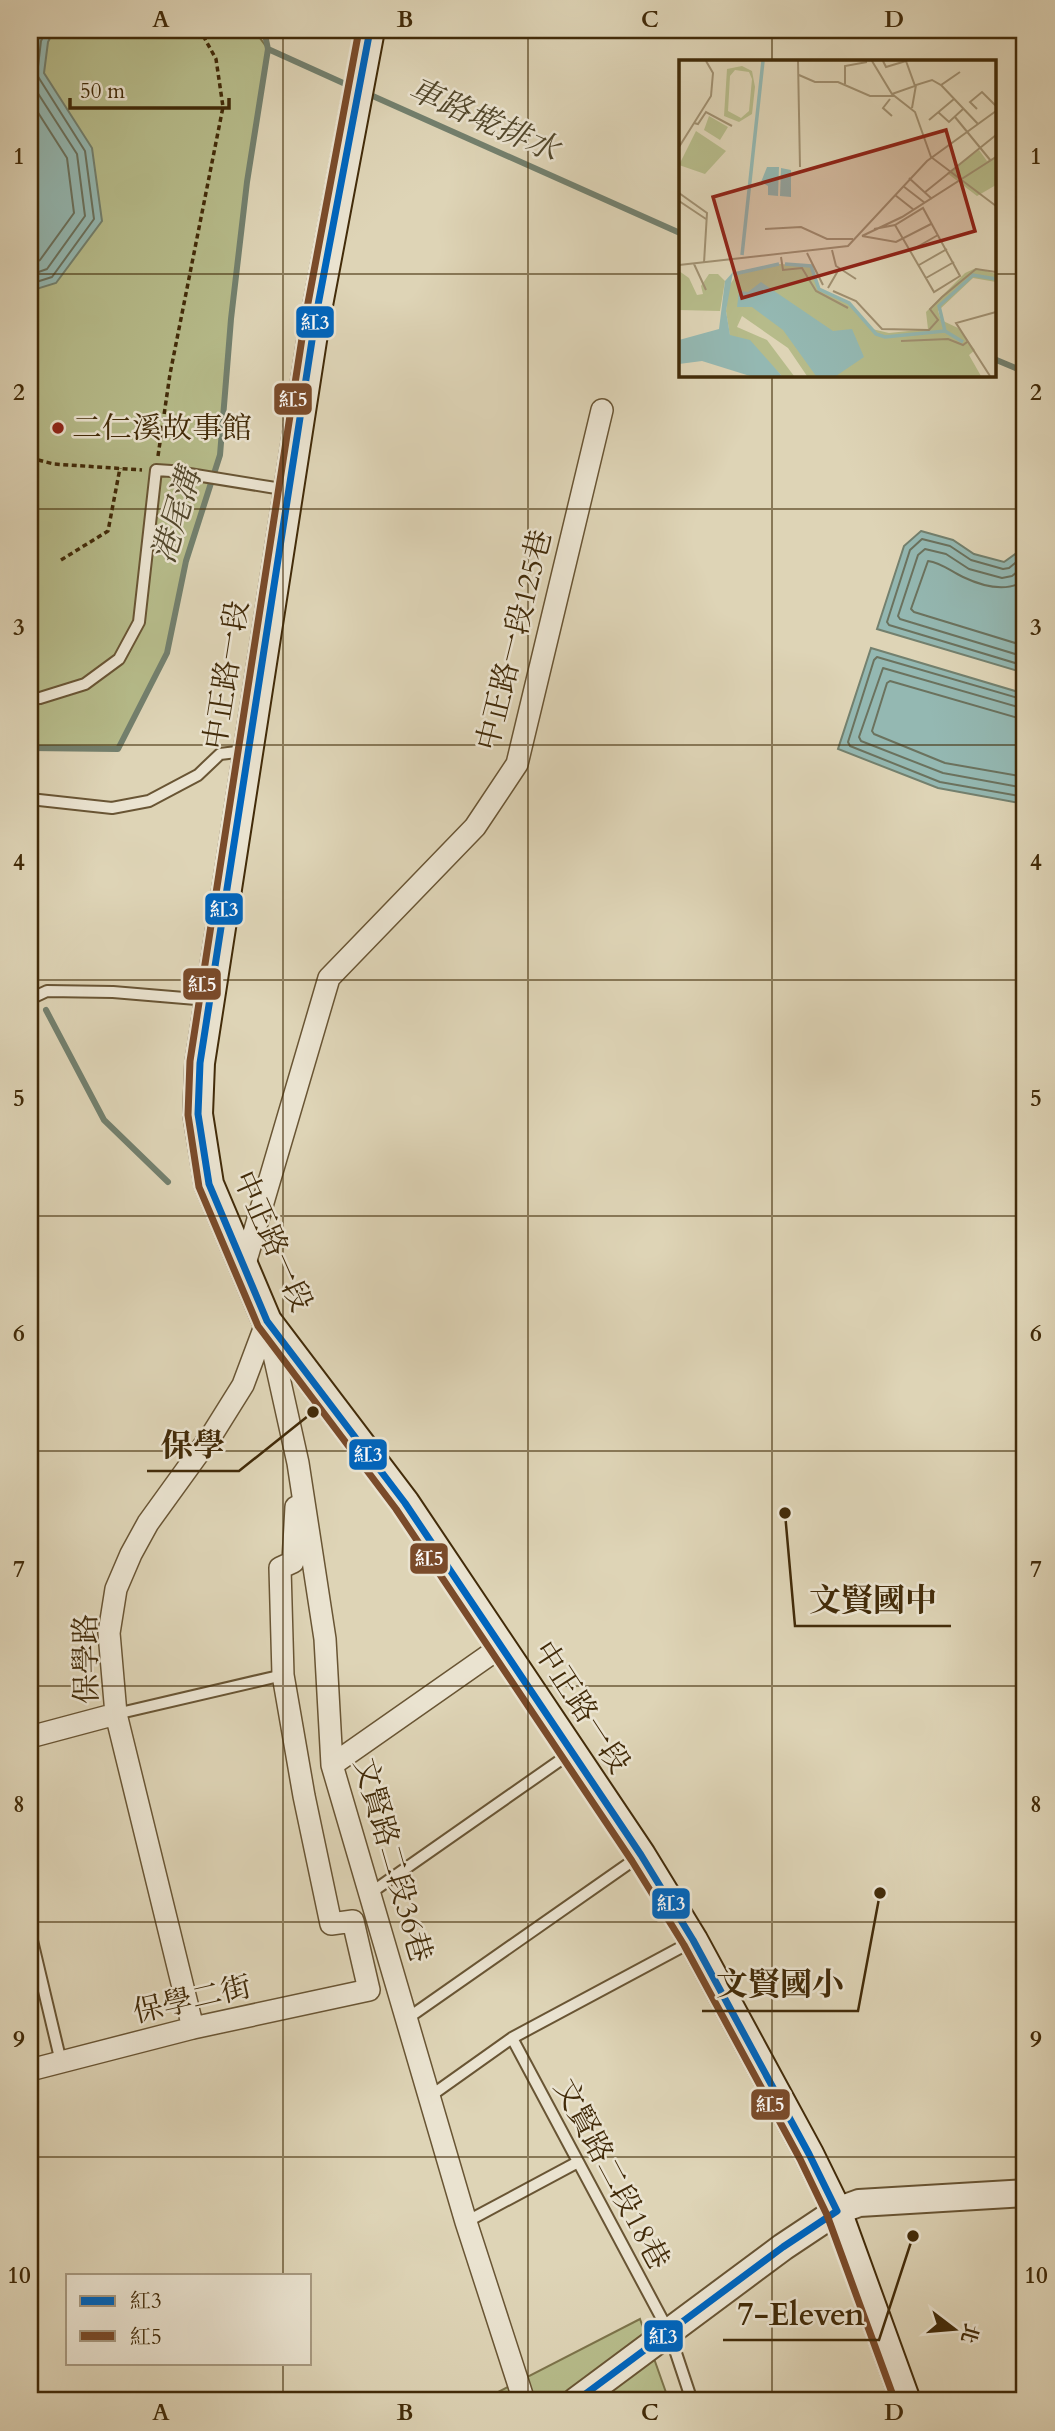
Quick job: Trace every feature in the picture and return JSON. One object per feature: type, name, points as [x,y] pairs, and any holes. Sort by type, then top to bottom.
[{"type":"main road","name":"中正路一段","points":[[368,43],[315,321],[200,1063],[198,1114],[209,1184],[267,1321],[405,1503],[694,1940],[837,2211],[906,2401]]},
{"type":"street","name":"中正路一段125巷","points":[[244,1267],[329,978],[475,827],[517,764],[602,410]]},
{"type":"street","name":"文賢路二段36巷","points":[[267,1321],[298,1463],[325,1639],[332,1765],[466,2222],[524,2401]]},
{"type":"street","name":"保學路","points":[[193,2028],[116,1714],[108,1633],[116,1589],[148,1522],[213,1433],[243,1385],[267,1321]]},
{"type":"street","points":[[283,1675],[280,1568],[293,1562],[298,1463]]},
{"type":"street","points":[[332,1765],[502,1646]]},
{"type":"street","name":"保學二街","points":[[30,2070],[193,2028],[369,1990],[353,1921],[331,1924],[304,1796],[283,1675]]},
{"type":"street","points":[[30,1737],[116,1714]]},
{"type":"street","points":[[576,2401],[783,2247],[837,2211],[859,2203],[1025,2193]]},
{"type":"lane","points":[[30,699],[85,684],[119,659],[124,650],[139,622],[156,470],[288,490]]},
{"type":"lane","points":[[30,799],[112,808],[149,801],[198,775],[220,754],[248,751]]},
{"type":"lane","points":[[30,999],[47,991],[113,992],[211,1000]]},
{"type":"lane","points":[[116,1714],[283,1675]]},
{"type":"lane","points":[[369,1894],[572,1752]]},
{"type":"lane","points":[[408,2018],[640,1855]]},
{"type":"lane","points":[[30,1932],[61,2062]]},
{"type":"lane","points":[[429,2097],[512,2038],[694,1940]]},
{"type":"lane","name":"文賢路二段18巷","points":[[512,2038],[669,2332],[692,2401]]},
{"type":"lane","points":[[466,2222],[578,2162]]},
{"type":"path","points":[[30,458],[54,464],[156,470],[170,374],[223,107],[216,60],[200,30]]},
{"type":"path","points":[[61,560],[108,531],[120,468]]},
{"type":"green space","points":[[30,30],[254,30],[268,49],[247,182],[231,319],[220,455],[186,561],[167,653],[118,749],[30,748]]},
{"type":"green space","points":[[640,2319],[669,2401],[486,2401],[494,2394]]},
{"type":"water","points":[[30,30],[54,30],[48,42],[44,73],[92,148],[102,221],[56,283],[30,291]]},
{"type":"water","points":[[921,531],[953,540],[974,554],[1004,562],[1025,547],[1025,673],[877,629],[904,546]]},
{"type":"water","points":[[871,648],[1025,694],[1025,804],[938,788],[838,749]]},
{"type":"waterway","name":"港尾溝","points":[[30,748],[118,749],[167,653],[186,561],[220,455],[231,319],[247,182],[268,49],[264,30]]},
{"type":"waterway","name":"車路墘排水","points":[[268,49],[352,87]]},
{"type":"waterway","name":"車路墘排水","points":[[366,93],[679,233]]},
{"type":"waterway","name":"車路墘排水","points":[[996,360],[1025,372]]},
{"type":"waterway","points":[[30,962],[33,980]]},
{"type":"waterway","points":[[46,1010],[104,1120],[168,1182]]},
{"type":"transit line","name":"紅5","points":[[359,30],[305,319],[190,1061],[188,1115],[199,1187],[258,1326],[396,1509],[632,1861],[684,1945],[800,2159],[827,2215],[895,2401]]},
{"type":"transit line","name":"紅3","points":[[370,30],[315,321],[200,1063],[198,1114],[209,1184],[267,1321],[405,1503],[641,1855],[693,1940],[837,2211]]},
{"type":"transit line","name":"紅3","points":[[576,2401],[783,2247],[837,2211]]},
{"type":"place","name":"二仁溪故事館","points":[[58,428]]},
{"type":"place","name":"保學","points":[[313,1412]]},
{"type":"place","name":"文賢國中","points":[[785,1513]]},
{"type":"place","name":"文賢國小","points":[[880,1893]]},
{"type":"place","name":"7-Eleven","points":[[913,2236]]}]
